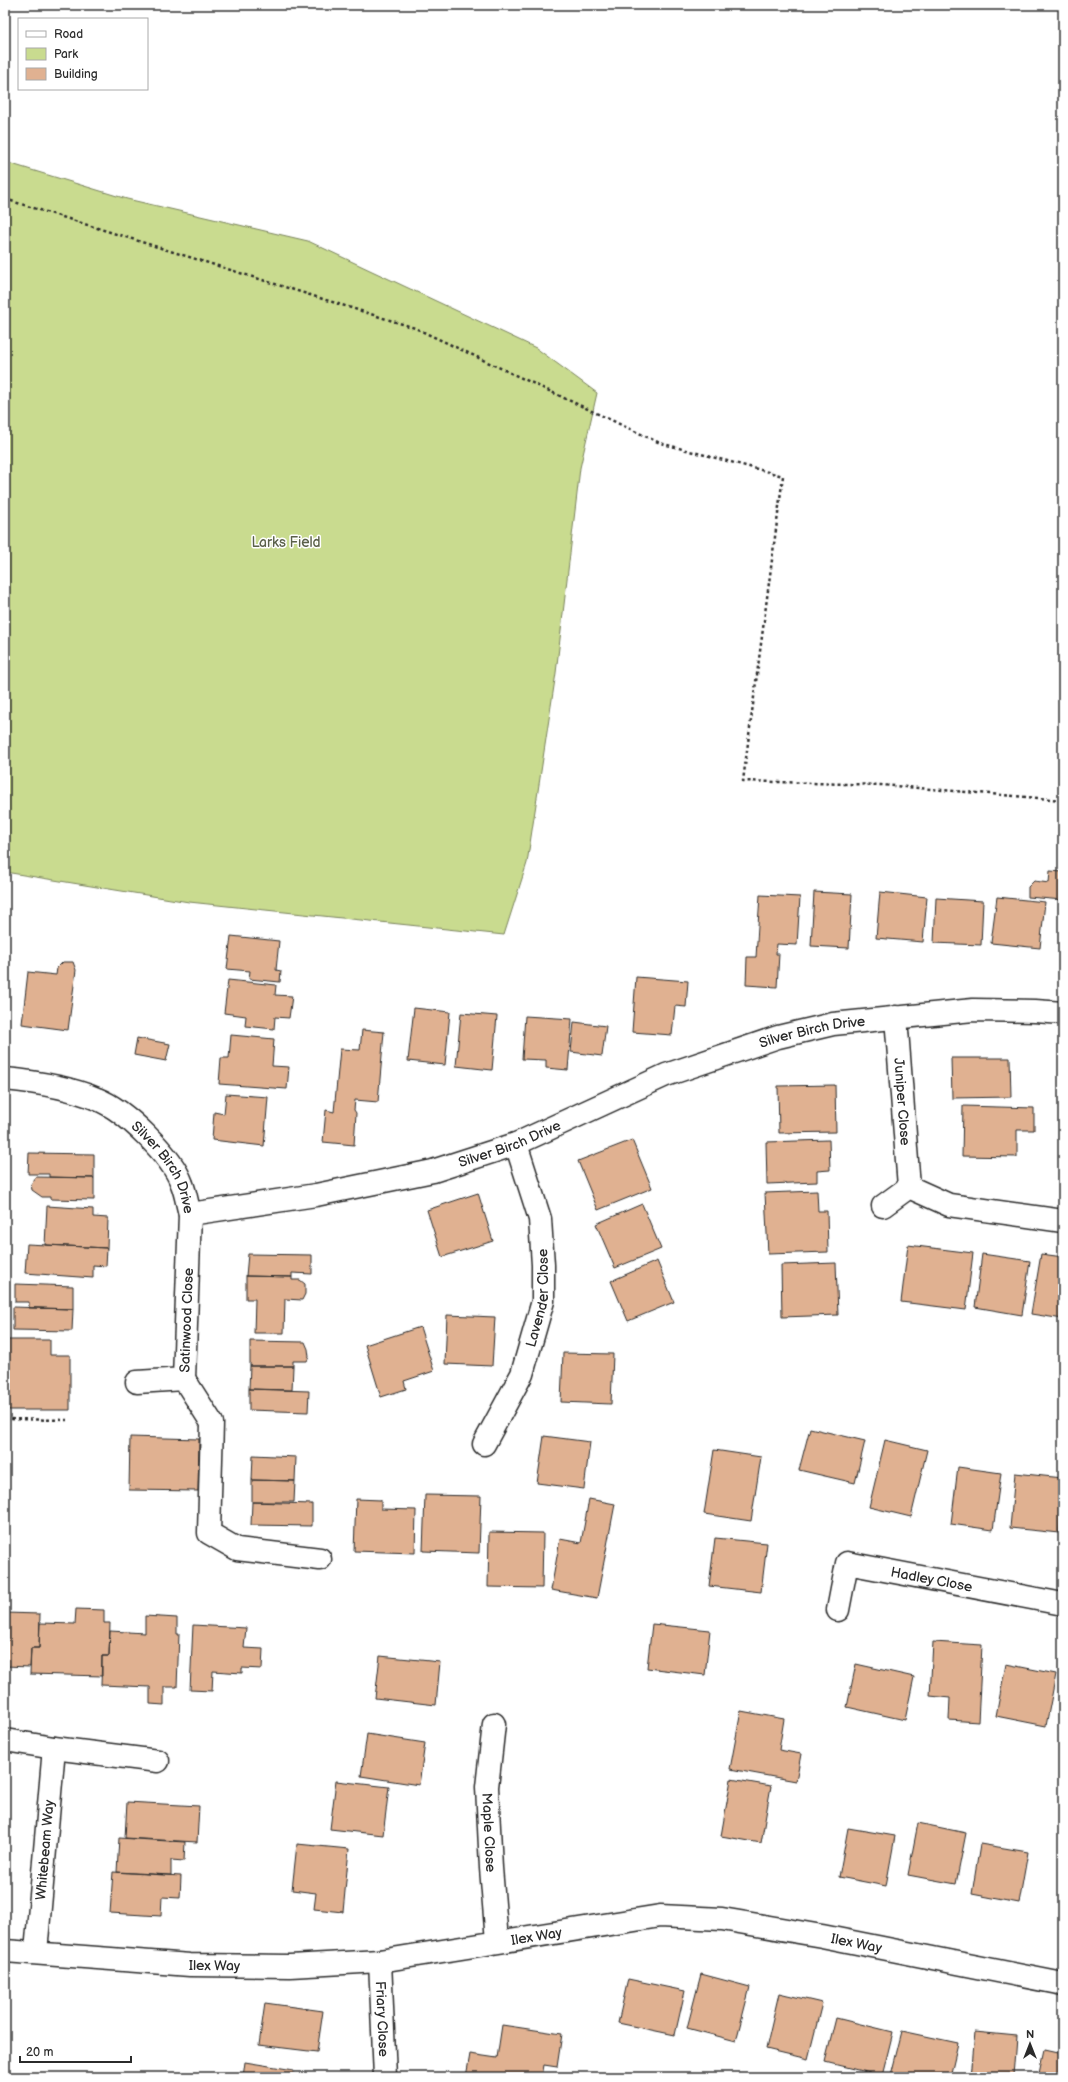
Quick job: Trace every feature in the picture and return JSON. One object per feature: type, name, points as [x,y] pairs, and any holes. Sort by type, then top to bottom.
[{"type":"street","name":"Silver Birch Drive","points":[[5,1079],[61,1088],[98,1099],[124,1117],[147,1136],[172,1164],[182,1184],[190,1214],[316,1195],[433,1171],[516,1144],[666,1074],[778,1037],[833,1024],[973,1010],[1063,1013]]},
{"type":"street","name":"Juniper Close","points":[[896,1017],[909,1187]]},
{"type":"street","name":"Lavender Close","points":[[484,1444],[522,1374],[543,1301],[543,1265],[540,1219],[516,1144]]},
{"type":"street","points":[[883,1206],[909,1187],[949,1205],[1063,1221]]},
{"type":"street","name":"Satinwood Close","points":[[137,1382],[184,1379],[190,1214]]},
{"type":"street","points":[[184,1379],[212,1423],[209,1533],[237,1549],[320,1559]]},
{"type":"street","name":"Hadley Close","points":[[838,1610],[847,1563],[1063,1604]]},
{"type":"street","name":"Maple Close","points":[[494,1724],[487,1787],[491,1868],[497,1941]]},
{"type":"street","points":[[5,1740],[54,1748],[158,1761]]},
{"type":"street","name":"Whitebeam Way","points":[[36,1952],[54,1748]]},
{"type":"street","name":"Ilex Way","points":[[5,1951],[36,1952],[190,1965],[290,1966],[380,1961],[660,1916],[722,1919],[822,1936],[1063,1984]]},
{"type":"street","name":"Friary Close","points":[[380,1961],[385,2077]]},
{"type":"path","points":[[5,199],[415,328],[660,443],[783,476],[743,781],[881,785],[1063,800]]},
{"type":"path","points":[[5,1419],[68,1420]]},
{"type":"green space","name":"Larks Field","points":[[5,162],[127,199],[308,241],[536,348],[597,393],[580,468],[556,673],[527,863],[504,935],[189,902],[5,872]]},
{"type":"building","points":[[1050,871],[1063,872],[1063,900],[1028,897],[1028,887],[1034,881],[1049,883]]},
{"type":"building","points":[[814,892],[852,894],[849,948],[811,946]]},
{"type":"building","points":[[880,892],[927,897],[923,942],[876,938]]},
{"type":"building","points":[[760,895],[800,897],[797,945],[777,944],[776,954],[779,954],[777,987],[746,985],[747,957],[756,957]]},
{"type":"building","points":[[997,897],[1045,902],[1040,948],[991,943]]},
{"type":"building","points":[[936,898],[983,901],[981,945],[934,943]]},
{"type":"building","points":[[231,936],[279,941],[276,970],[281,971],[280,982],[249,979],[250,971],[227,969]]},
{"type":"building","points":[[63,962],[73,962],[76,970],[68,1030],[22,1024],[28,972],[56,975],[57,968]]},
{"type":"building","points":[[5,964],[9,964],[5,989]]},
{"type":"building","points":[[636,977],[688,981],[686,1007],[675,1006],[672,1035],[632,1032]]},
{"type":"building","points":[[228,980],[276,985],[275,995],[292,996],[289,1018],[275,1017],[274,1029],[245,1026],[246,1016],[224,1013]]},
{"type":"building","points":[[414,1008],[450,1012],[445,1065],[408,1061]]},
{"type":"building","points":[[461,1013],[497,1016],[492,1070],[456,1066]]},
{"type":"building","points":[[525,1016],[572,1019],[568,1070],[546,1068],[546,1060],[522,1059]]},
{"type":"building","points":[[574,1022],[606,1026],[602,1056],[571,1052]]},
{"type":"building","points":[[362,1030],[384,1032],[378,1102],[355,1100],[354,1110],[356,1113],[354,1145],[323,1142],[326,1110],[334,1112],[340,1049],[360,1050]]},
{"type":"building","points":[[231,1035],[274,1039],[272,1066],[289,1067],[287,1089],[219,1084],[221,1058],[229,1058]]},
{"type":"building","points":[[137,1038],[170,1044],[166,1061],[134,1055]]},
{"type":"building","points":[[951,1058],[1010,1058],[1011,1097],[952,1098]]},
{"type":"building","points":[[835,1085],[836,1132],[779,1133],[778,1086]]},
{"type":"building","points":[[226,1094],[268,1097],[264,1146],[212,1140],[214,1112],[224,1114]]},
{"type":"building","points":[[963,1106],[1034,1108],[1034,1130],[1017,1130],[1017,1157],[962,1156]]},
{"type":"building","points":[[632,1140],[652,1188],[598,1210],[578,1161]]},
{"type":"building","points":[[829,1140],[830,1170],[817,1171],[817,1182],[767,1184],[766,1142]]},
{"type":"building","points":[[29,1153],[94,1154],[94,1178],[49,1177],[49,1174],[28,1174]]},
{"type":"building","points":[[36,1177],[94,1178],[94,1200],[50,1199],[50,1197],[42,1197],[32,1190],[31,1184]]},
{"type":"building","points":[[817,1191],[818,1211],[827,1211],[828,1252],[768,1254],[765,1193]]},
{"type":"building","points":[[478,1193],[493,1241],[442,1257],[427,1210]]},
{"type":"building","points":[[642,1204],[661,1249],[615,1268],[596,1224]]},
{"type":"building","points":[[47,1206],[93,1209],[93,1217],[108,1218],[107,1248],[45,1245]]},
{"type":"building","points":[[27,1244],[107,1248],[106,1266],[93,1265],[93,1278],[25,1273]]},
{"type":"building","points":[[908,1245],[973,1253],[966,1310],[901,1302]]},
{"type":"building","points":[[248,1254],[312,1255],[312,1274],[292,1273],[292,1277],[246,1276]]},
{"type":"building","points":[[982,1254],[1030,1261],[1022,1315],[975,1307]]},
{"type":"building","points":[[1041,1254],[1063,1257],[1063,1319],[1031,1314]]},
{"type":"building","points":[[657,1261],[674,1302],[628,1321],[611,1281]]},
{"type":"building","points":[[836,1263],[838,1315],[782,1317],[781,1265]]},
{"type":"building","points":[[246,1276],[292,1277],[292,1280],[300,1280],[305,1284],[305,1294],[302,1300],[285,1299],[284,1333],[254,1333],[255,1299],[246,1299]]},
{"type":"building","points":[[15,1284],[73,1286],[73,1309],[29,1308],[29,1302],[15,1302]]},
{"type":"building","points":[[13,1307],[73,1309],[72,1331],[13,1330]]},
{"type":"building","points":[[447,1315],[495,1317],[492,1366],[445,1364]]},
{"type":"building","points":[[420,1327],[434,1371],[404,1381],[406,1389],[381,1397],[365,1345]]},
{"type":"building","points":[[5,1340],[50,1340],[50,1355],[70,1355],[70,1410],[5,1410]]},
{"type":"building","points":[[250,1341],[305,1342],[309,1357],[307,1361],[293,1361],[293,1366],[250,1366]]},
{"type":"building","points":[[563,1353],[613,1354],[611,1404],[561,1402]]},
{"type":"building","points":[[250,1366],[293,1366],[292,1390],[249,1389]]},
{"type":"building","points":[[249,1389],[309,1391],[308,1412],[249,1410]]},
{"type":"building","points":[[810,1428],[865,1441],[855,1483],[799,1470]]},
{"type":"building","points":[[544,1436],[590,1442],[584,1489],[537,1483]]},
{"type":"building","points":[[130,1437],[199,1439],[198,1491],[129,1490]]},
{"type":"building","points":[[885,1440],[927,1450],[911,1517],[869,1507]]},
{"type":"building","points":[[714,1450],[761,1457],[751,1521],[704,1514]]},
{"type":"building","points":[[253,1455],[296,1457],[295,1481],[252,1480]]},
{"type":"building","points":[[958,1467],[1001,1473],[993,1530],[951,1524]]},
{"type":"building","points":[[1015,1473],[1063,1478],[1059,1533],[1010,1528]]},
{"type":"building","points":[[252,1480],[295,1481],[294,1502],[252,1502]]},
{"type":"building","points":[[425,1495],[481,1496],[479,1553],[423,1551]]},
{"type":"building","points":[[356,1499],[381,1500],[381,1509],[416,1510],[415,1553],[354,1551]]},
{"type":"building","points":[[589,1499],[615,1504],[597,1598],[551,1590],[560,1539],[581,1543]]},
{"type":"building","points":[[252,1502],[312,1504],[312,1526],[251,1525]]},
{"type":"building","points":[[489,1532],[543,1533],[542,1588],[488,1587]]},
{"type":"building","points":[[715,1538],[767,1543],[761,1592],[709,1586]]},
{"type":"building","points":[[76,1609],[104,1610],[104,1623],[110,1623],[109,1656],[102,1656],[102,1676],[30,1674],[31,1648],[39,1648],[40,1623],[75,1624]]},
{"type":"building","points":[[5,1613],[40,1614],[39,1648],[31,1648],[30,1667],[5,1666]]},
{"type":"building","points":[[145,1616],[177,1618],[177,1634],[179,1634],[177,1687],[164,1687],[164,1705],[150,1704],[150,1687],[101,1685],[102,1656],[109,1656],[110,1631],[145,1633]]},
{"type":"building","points":[[652,1624],[710,1630],[705,1675],[647,1668]]},
{"type":"building","points":[[193,1625],[246,1628],[244,1648],[263,1649],[262,1669],[242,1668],[242,1673],[213,1671],[212,1691],[190,1690]]},
{"type":"building","points":[[933,1642],[982,1645],[978,1722],[949,1720],[950,1698],[930,1696]]},
{"type":"building","points":[[380,1656],[440,1662],[436,1705],[375,1698]]},
{"type":"building","points":[[856,1664],[914,1677],[905,1720],[847,1707]]},
{"type":"building","points":[[1006,1664],[1056,1674],[1046,1726],[996,1716]]},
{"type":"building","points":[[741,1711],[784,1719],[779,1750],[801,1754],[796,1781],[730,1769]]},
{"type":"building","points":[[367,1734],[425,1743],[419,1785],[361,1776]]},
{"type":"building","points":[[731,1779],[771,1786],[761,1843],[721,1836]]},
{"type":"building","points":[[336,1781],[389,1787],[383,1835],[330,1829]]},
{"type":"building","points":[[127,1802],[199,1806],[197,1842],[125,1838]]},
{"type":"building","points":[[918,1823],[966,1833],[956,1884],[908,1875]]},
{"type":"building","points":[[848,1828],[895,1836],[886,1886],[839,1877]]},
{"type":"building","points":[[119,1838],[185,1842],[184,1861],[171,1860],[171,1875],[117,1872]]},
{"type":"building","points":[[297,1844],[349,1849],[343,1912],[314,1909],[316,1893],[292,1890]]},
{"type":"building","points":[[980,1844],[1028,1852],[1019,1903],[972,1894]]},
{"type":"building","points":[[113,1872],[181,1876],[180,1898],[162,1897],[161,1916],[110,1913]]},
{"type":"building","points":[[701,1974],[750,1987],[736,2041],[687,2028]]},
{"type":"building","points":[[628,1979],[685,1991],[675,2035],[618,2023]]},
{"type":"building","points":[[779,1993],[822,2003],[808,2059],[766,2049]]},
{"type":"building","points":[[265,2003],[323,2011],[317,2052],[259,2045]]},
{"type":"building","points":[[836,2018],[893,2032],[882,2076],[825,2062]]},
{"type":"building","points":[[502,2025],[562,2034],[557,2067],[544,2065],[542,2077],[466,2077],[470,2054],[497,2058]]},
{"type":"building","points":[[902,2031],[958,2043],[950,2077],[901,2077],[891,2075]]},
{"type":"building","points":[[975,2032],[1017,2036],[1014,2077],[971,2077]]},
{"type":"building","points":[[1045,2049],[1063,2053],[1063,2077],[1039,2077]]},
{"type":"building","points":[[245,2062],[294,2070],[293,2077],[243,2077]]}]
